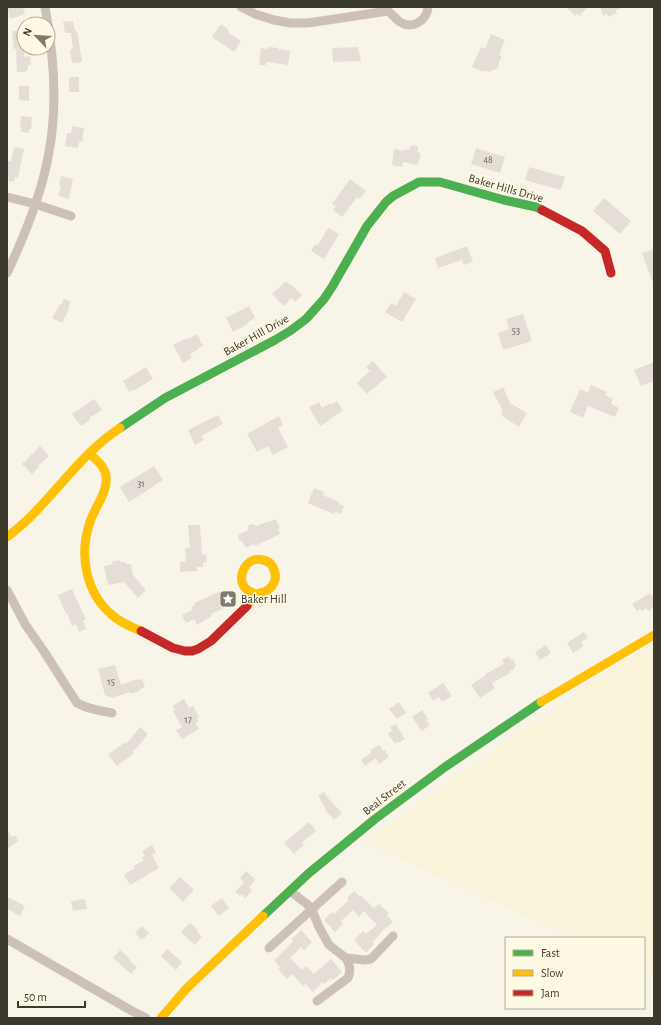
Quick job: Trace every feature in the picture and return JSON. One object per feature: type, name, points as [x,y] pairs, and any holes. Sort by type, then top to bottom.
[{"type":"street","points":[[7,273],[35,204],[49,152],[54,99],[54,72],[45,7]]},
{"type":"street","points":[[241,7],[255,14],[274,20],[296,23],[308,23],[390,9],[401,22],[409,25],[416,24],[423,20],[428,12],[428,7]]},
{"type":"street","name":"Baker Hills Drive","points":[[393,196],[419,182],[440,182],[504,200],[536,207],[582,231],[595,242],[605,251],[611,273]]},
{"type":"street","name":"Baker Hill Drive","points":[[7,537],[26,521],[90,454],[114,432],[165,398],[275,340],[306,319],[332,288],[368,226],[378,212],[393,196]]},
{"type":"street","points":[[7,197],[35,204],[71,216]]},
{"type":"street","points":[[90,454],[101,465],[106,477],[103,493],[86,535],[84,549],[85,566],[87,578],[94,594],[112,615],[126,624],[179,650],[189,652],[196,651],[210,642],[249,605],[256,594]]},
{"type":"street","points":[[7,590],[25,624],[46,653],[77,703],[83,707],[112,713]]},
{"type":"street","name":"Beal Street","points":[[160,1018],[188,988],[309,873],[370,823],[445,766],[549,697],[654,635]]},
{"type":"street","points":[[269,948],[342,882]]},
{"type":"street","points":[[290,891],[307,904],[312,910],[319,928],[329,945],[346,958],[365,960],[371,959],[393,936]]},
{"type":"street","points":[[7,939],[146,1018]]},
{"type":"street","points":[[318,1001],[348,978],[350,973],[346,958]]},
{"type":"shaded area","points":[[654,642],[654,975],[645,971],[645,937],[571,937],[364,842],[624,660]]},
{"type":"building","points":[[7,7],[23,7],[25,14],[10,19]]},
{"type":"building","points":[[566,7],[588,7],[579,16],[577,13],[575,16]]},
{"type":"building","points":[[600,7],[624,7],[616,10],[617,13],[608,17],[607,14],[603,16]]},
{"type":"building","points":[[73,21],[75,31],[77,31],[82,62],[72,63],[70,50],[73,49],[71,33],[65,33],[63,22]]},
{"type":"building","points":[[221,24],[229,30],[228,32],[241,41],[234,52],[212,37]]},
{"type":"building","points":[[12,31],[16,31],[16,49],[14,49]]},
{"type":"building","points":[[491,34],[505,40],[499,55],[502,56],[499,66],[489,72],[485,70],[484,72],[472,67],[481,47],[485,49]]},
{"type":"building","points":[[269,47],[290,51],[288,65],[266,62],[266,65],[259,65],[261,48],[268,49]]},
{"type":"building","points":[[358,47],[361,61],[333,62],[332,48]]},
{"type":"building","points":[[16,56],[30,56],[31,65],[28,65],[28,70],[26,70],[26,72],[17,72]]},
{"type":"building","points":[[69,77],[79,77],[79,92],[69,92]]},
{"type":"building","points":[[19,86],[29,86],[29,101],[19,100]]},
{"type":"building","points":[[21,116],[32,117],[31,130],[29,129],[29,133],[21,132]]},
{"type":"building","points":[[72,126],[84,128],[82,142],[79,141],[78,148],[65,146],[67,133],[71,133]]},
{"type":"building","points":[[411,145],[418,146],[417,152],[421,153],[418,165],[403,162],[402,167],[392,165],[394,149],[403,151],[404,149],[409,150]]},
{"type":"building","points":[[14,147],[24,149],[18,178],[15,177],[14,182],[8,181],[9,176],[7,176],[8,161],[11,161]]},
{"type":"building","points":[[476,148],[505,157],[500,173],[471,164]]},
{"type":"building","points":[[529,167],[565,177],[561,190],[525,180]]},
{"type":"building","points":[[61,176],[73,179],[69,199],[58,196],[61,185],[59,185]]},
{"type":"building","points":[[350,179],[366,191],[359,199],[357,197],[342,217],[333,210],[336,206],[332,204]]},
{"type":"building","points":[[604,198],[631,221],[620,234],[593,211]]},
{"type":"building","points":[[328,228],[339,234],[324,259],[311,251],[315,244],[318,245]]},
{"type":"building","points":[[467,246],[473,262],[464,265],[462,260],[438,268],[435,258]]},
{"type":"building","points":[[654,249],[654,283],[653,283],[642,253]]},
{"type":"building","points":[[286,281],[302,295],[295,302],[291,298],[284,306],[272,294]]},
{"type":"building","points":[[404,292],[416,299],[402,322],[385,312],[391,303],[396,306]]},
{"type":"building","points":[[64,299],[71,302],[62,323],[52,318]]},
{"type":"building","points":[[249,306],[255,318],[247,323],[248,324],[233,332],[226,318]]},
{"type":"building","points":[[523,314],[532,341],[503,350],[498,333],[509,329],[506,319]]},
{"type":"building","points":[[197,334],[203,346],[190,354],[192,358],[183,363],[173,345]]},
{"type":"building","points":[[373,361],[387,377],[367,394],[357,383],[370,371],[366,367]]},
{"type":"building","points":[[654,362],[654,381],[641,386],[634,370]]},
{"type":"building","points":[[146,367],[153,379],[129,392],[123,381]]},
{"type":"building","points":[[591,385],[607,392],[605,395],[613,399],[611,404],[619,408],[615,417],[588,406],[583,418],[570,412],[580,389],[588,393]]},
{"type":"building","points":[[503,387],[510,403],[527,413],[519,427],[501,415],[503,411],[493,392]]},
{"type":"building","points":[[94,399],[102,410],[89,418],[90,420],[81,426],[72,414]]},
{"type":"building","points":[[337,401],[343,411],[320,426],[309,407],[319,402],[322,408]]},
{"type":"building","points":[[218,415],[223,424],[201,436],[204,440],[195,445],[188,430]]},
{"type":"building","points":[[279,416],[283,425],[278,428],[288,447],[273,455],[268,446],[257,452],[247,434]]},
{"type":"building","points":[[40,446],[49,456],[32,474],[22,464]]},
{"type":"building","points":[[154,466],[163,480],[129,502],[120,487]]},
{"type":"building","points":[[314,488],[324,492],[323,495],[339,502],[339,504],[344,506],[341,514],[335,512],[334,514],[308,503]]},
{"type":"building","points":[[276,519],[280,528],[278,529],[280,534],[255,546],[254,544],[246,548],[242,541],[239,540],[239,534],[247,531],[249,525],[252,524],[257,526]]},
{"type":"building","points":[[188,525],[200,525],[202,555],[206,554],[207,562],[203,563],[203,567],[197,567],[197,571],[180,572],[180,562],[186,561],[185,548],[190,548]]},
{"type":"building","points":[[120,560],[121,563],[125,562],[126,564],[131,564],[133,575],[146,590],[138,598],[124,582],[108,585],[104,566],[113,564],[112,562]]},
{"type":"building","points":[[72,589],[86,620],[83,621],[86,629],[79,632],[76,624],[72,626],[58,595]]},
{"type":"building","points":[[221,591],[228,606],[211,614],[212,616],[197,625],[194,619],[186,623],[182,615],[192,610],[191,607],[195,605],[194,603]]},
{"type":"building","points":[[650,593],[654,599],[654,607],[648,611],[646,608],[642,611],[640,609],[637,611],[632,604]]},
{"type":"building","points":[[584,632],[588,638],[581,642],[584,646],[573,653],[567,643]]},
{"type":"building","points":[[546,645],[551,653],[540,660],[535,652]]},
{"type":"building","points":[[509,656],[511,660],[513,659],[516,666],[514,669],[509,672],[510,673],[492,683],[495,688],[480,698],[471,685],[486,675],[485,674],[504,664],[502,660]]},
{"type":"building","points":[[115,665],[121,685],[137,679],[142,679],[145,687],[140,689],[140,691],[130,694],[129,692],[113,698],[105,695],[98,669]]},
{"type":"building","points":[[443,683],[452,696],[442,702],[439,697],[433,701],[428,693]]},
{"type":"building","points":[[184,699],[189,708],[193,706],[199,717],[197,718],[199,721],[195,723],[199,729],[182,739],[176,730],[182,727],[173,711],[175,710],[172,706]]},
{"type":"building","points":[[399,702],[406,713],[397,719],[389,709]]},
{"type":"building","points":[[422,710],[430,725],[422,731],[412,717]]},
{"type":"building","points":[[396,724],[405,739],[395,744],[388,734],[392,731],[390,727]]},
{"type":"building","points":[[140,727],[148,734],[132,752],[134,753],[117,766],[108,755],[125,742],[126,744]]},
{"type":"building","points":[[379,745],[383,751],[385,750],[389,757],[379,764],[376,758],[365,766],[361,760],[372,752],[370,750]]},
{"type":"building","points":[[324,792],[342,813],[334,820],[325,810],[326,809],[318,796]]},
{"type":"building","points":[[309,822],[316,831],[302,843],[304,845],[294,854],[284,843]]},
{"type":"building","points":[[7,830],[12,837],[15,835],[18,841],[7,849]]},
{"type":"building","points":[[152,845],[156,853],[152,855],[159,868],[130,885],[124,875],[144,860],[142,857],[145,856],[142,851]]},
{"type":"building","points":[[246,871],[255,879],[253,880],[255,881],[249,887],[252,891],[245,898],[242,894],[240,896],[235,892],[244,882],[240,878]]},
{"type":"building","points":[[180,877],[194,890],[183,902],[169,888]]},
{"type":"building","points":[[354,891],[374,908],[379,904],[389,913],[387,915],[393,922],[372,942],[374,944],[366,953],[354,940],[363,931],[366,934],[377,925],[364,911],[359,917],[353,910],[341,921],[343,924],[335,932],[324,920],[332,912],[334,914],[349,900],[347,898]]},
{"type":"building","points":[[7,897],[25,906],[20,916],[7,909]]},
{"type":"building","points":[[222,898],[229,908],[219,916],[211,906]]},
{"type":"building","points":[[85,899],[87,909],[73,911],[71,901]]},
{"type":"building","points":[[190,923],[198,930],[197,932],[202,937],[195,945],[181,932]]},
{"type":"building","points":[[142,926],[149,933],[142,940],[135,933]]},
{"type":"building","points":[[301,930],[312,942],[304,950],[301,947],[290,958],[302,970],[306,966],[314,974],[331,959],[342,972],[333,980],[331,978],[324,984],[322,982],[313,992],[306,984],[303,986],[292,974],[287,979],[278,969],[280,967],[274,960],[288,947],[293,941],[292,939]]},
{"type":"building","points":[[167,949],[182,962],[176,970],[161,956]]},
{"type":"building","points":[[120,950],[137,967],[131,974],[113,958]]},
{"type":"traffic: fast","points":[[120,428],[165,398],[275,340],[306,319],[324,299],[367,226],[386,202],[393,196],[419,182],[440,182],[504,200],[536,207],[542,210]]},
{"type":"traffic: fast","points":[[263,916],[309,873],[375,819],[445,767],[541,702]]},
{"type":"traffic: slow","points":[[7,537],[38,509],[94,448],[120,428]]},
{"type":"traffic: slow","points":[[90,454],[104,469],[106,476],[105,488],[92,516],[85,547],[85,559],[90,584],[103,606],[112,615],[118,620],[141,631]]},
{"type":"traffic: slow","points":[[247,606],[256,595],[270,588],[275,578],[275,573],[271,564],[258,559],[248,563],[242,573],[241,578],[245,588],[256,594]]},
{"type":"traffic: slow","points":[[541,702],[654,635]]},
{"type":"traffic: slow","points":[[161,1018],[187,988],[263,916]]},
{"type":"traffic: jam","points":[[542,210],[582,231],[605,251],[611,273]]},
{"type":"traffic: jam","points":[[141,631],[173,648],[192,651],[211,641],[247,606]]},
{"type":"place","name":"Baker Hill","points":[[228,599]]}]
